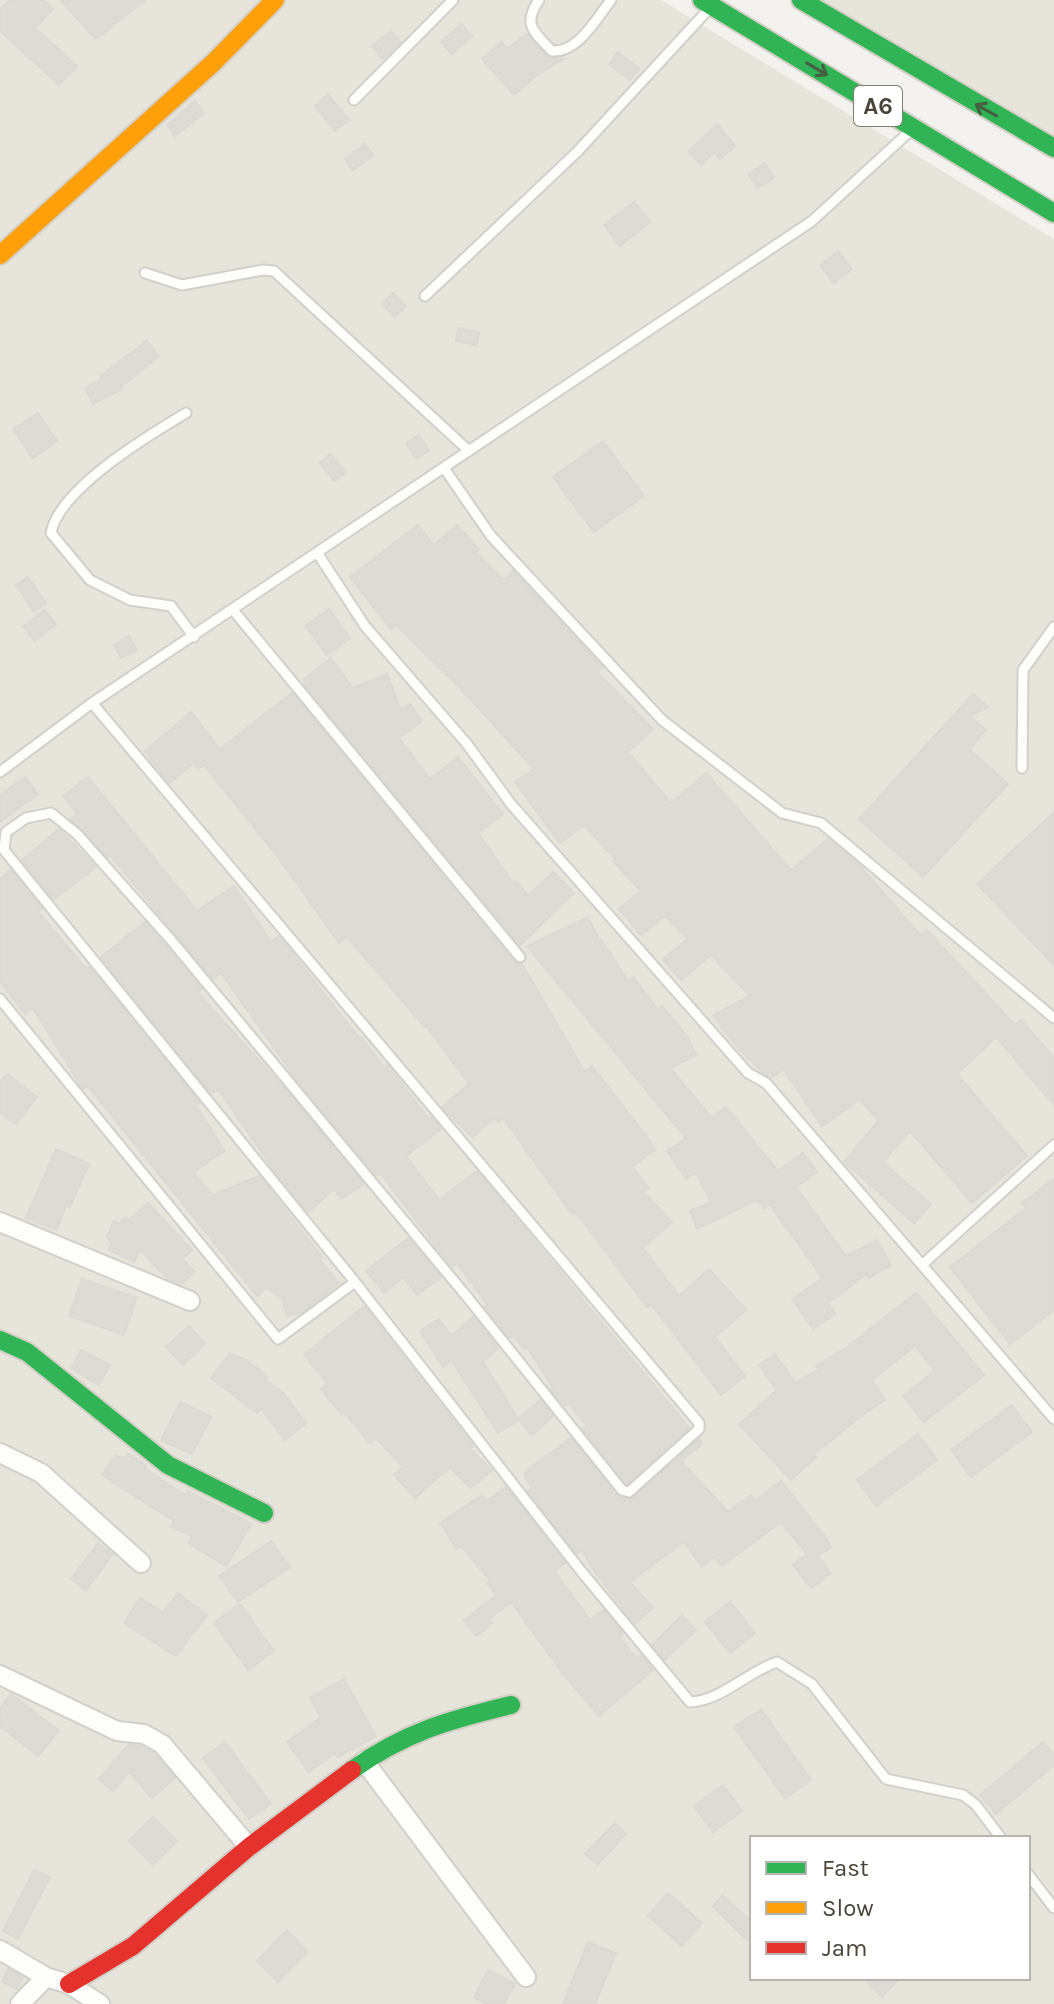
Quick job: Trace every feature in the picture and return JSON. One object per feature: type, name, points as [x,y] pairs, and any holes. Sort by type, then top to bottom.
[{"type":"main road","points":[[0,255],[213,63],[275,0]]},
{"type":"main road","name":"A6","points":[[707,3],[772,35],[913,128],[1054,213]]},
{"type":"main road","name":"A6","points":[[796,3],[1054,148]]},
{"type":"main road","points":[[0,1340],[27,1352],[168,1465],[264,1513]]},
{"type":"main road","points":[[69,1984],[133,1946],[249,1847],[364,1761],[408,1735],[447,1720],[511,1705]]},
{"type":"street","points":[[0,1222],[190,1301]]},
{"type":"street","points":[[0,1453],[41,1473],[141,1563]]},
{"type":"street","points":[[0,1675],[117,1731],[144,1734],[162,1744],[249,1847]]},
{"type":"street","points":[[364,1761],[526,1977]]},
{"type":"street","points":[[0,1950],[46,1977],[69,1984],[100,2004]]},
{"type":"street","points":[[20,2004],[46,1977]]},
{"type":"lane","points":[[354,100],[453,0]]},
{"type":"lane","points":[[539,0],[530,18],[532,30],[552,51],[563,52],[576,44],[611,0]]},
{"type":"lane","points":[[425,296],[577,152],[707,3]]},
{"type":"lane","points":[[0,772],[92,703],[812,221],[913,128]]},
{"type":"lane","points":[[145,273],[182,285],[263,270],[274,271],[469,451]]},
{"type":"lane","points":[[186,413],[132,445],[90,481],[53,520],[51,533],[90,580],[130,600],[171,606],[194,637]]},
{"type":"lane","points":[[444,468],[491,536],[662,720],[782,813],[821,823],[1054,1018]]},
{"type":"lane","points":[[318,554],[365,626],[467,744],[511,804],[748,1073],[766,1083],[1054,1419]]},
{"type":"lane","points":[[233,610],[520,957]]},
{"type":"lane","points":[[1022,768],[1023,670],[1054,627]]},
{"type":"lane","points":[[92,703],[699,1423],[699,1429],[629,1492],[622,1490],[171,940],[77,834],[51,813],[26,818],[6,832],[4,850],[355,1282],[581,1571],[690,1702],[704,1702],[762,1667],[777,1662],[812,1684],[886,1779],[963,1795],[976,1805],[999,1836]]},
{"type":"lane","points":[[0,999],[278,1339],[355,1282]]},
{"type":"lane","points":[[922,1265],[1054,1145]]},
{"type":"lane","points":[[1030,1877],[1054,1908]]},
{"type":"shaded area","points":[[0,0],[661,0],[1054,239],[1054,2004],[0,2004]]},
{"type":"shaded area","points":[[816,0],[1054,0],[1054,144]]},
{"type":"building","points":[[10,0],[44,0],[53,9],[35,28],[77,66],[59,85],[0,31],[0,10]]},
{"type":"building","points":[[60,0],[145,0],[96,39]]},
{"type":"building","points":[[461,24],[472,36],[452,54],[441,42]]},
{"type":"building","points":[[391,31],[401,42],[382,59],[372,46]]},
{"type":"building","points":[[527,34],[547,57],[564,59],[537,75],[514,95],[482,59],[501,42],[507,49]]},
{"type":"building","points":[[618,52],[639,69],[630,80],[609,64]]},
{"type":"building","points":[[328,95],[349,120],[335,131],[315,106]]},
{"type":"building","points":[[195,101],[204,113],[175,136],[167,125]]},
{"type":"building","points":[[717,124],[735,146],[720,159],[714,152],[701,165],[689,151]]},
{"type":"building","points":[[365,144],[373,155],[353,170],[345,159]]},
{"type":"building","points":[[765,163],[774,178],[758,188],[748,174]]},
{"type":"building","points":[[634,202],[650,222],[620,246],[604,225]]},
{"type":"building","points":[[838,251],[852,269],[834,283],[820,266]]},
{"type":"building","points":[[393,293],[406,306],[395,317],[382,304]]},
{"type":"building","points":[[458,328],[479,332],[477,345],[456,341]]},
{"type":"building","points":[[147,341],[159,356],[122,389],[93,404],[85,388],[102,379],[100,376]]},
{"type":"building","points":[[38,413],[57,441],[33,458],[13,429]]},
{"type":"building","points":[[419,435],[429,451],[416,459],[406,443]]},
{"type":"building","points":[[603,441],[644,496],[594,532],[553,477]]},
{"type":"building","points":[[330,454],[346,472],[335,481],[320,463]]},
{"type":"building","points":[[418,525],[434,545],[457,525],[479,549],[476,552],[504,580],[513,571],[602,667],[597,672],[653,729],[628,752],[671,803],[706,773],[791,870],[828,839],[859,865],[921,936],[927,930],[1015,1025],[1021,1020],[1054,1058],[1054,1105],[996,1037],[957,1074],[1027,1156],[972,1203],[910,1131],[883,1162],[931,1204],[914,1223],[844,1162],[879,1120],[860,1100],[822,1126],[783,1069],[772,1078],[749,1060],[714,1015],[750,996],[711,955],[681,980],[663,959],[688,939],[665,916],[641,935],[619,909],[641,891],[613,861],[615,859],[584,825],[560,843],[515,782],[534,769],[460,688],[396,625],[391,629],[350,577]]},
{"type":"building","points":[[28,577],[46,603],[34,611],[16,585]]},
{"type":"building","points":[[329,609],[350,638],[327,655],[305,626]]},
{"type":"building","points":[[44,610],[56,624],[35,641],[23,627]]},
{"type":"building","points":[[129,636],[137,650],[121,658],[114,645]]},
{"type":"building","points":[[331,658],[353,688],[387,674],[401,710],[410,704],[422,721],[399,738],[430,779],[458,757],[503,814],[478,833],[513,883],[516,881],[528,896],[553,872],[574,893],[520,945],[304,684],[304,679]]},
{"type":"building","points":[[292,693],[514,962],[522,964],[585,1072],[592,1066],[656,1149],[632,1167],[649,1188],[644,1192],[672,1222],[643,1248],[679,1296],[709,1269],[746,1310],[715,1337],[745,1376],[721,1395],[651,1304],[647,1307],[576,1212],[572,1214],[503,1118],[498,1122],[495,1118],[472,1137],[442,1107],[469,1084],[426,1026],[347,937],[339,943],[278,857],[204,765],[198,769],[193,764],[169,783],[145,751],[191,712],[220,749]]},
{"type":"building","points":[[973,694],[988,707],[970,716],[986,730],[969,749],[1008,784],[923,877],[859,819]]},
{"type":"building","points":[[25,777],[38,794],[0,822],[0,795]]},
{"type":"building","points":[[88,777],[197,911],[234,886],[271,942],[279,936],[384,1068],[387,1065],[429,1119],[431,1117],[441,1129],[406,1156],[439,1200],[477,1171],[689,1428],[627,1484],[583,1429],[587,1426],[568,1403],[565,1406],[551,1390],[553,1388],[527,1347],[524,1349],[513,1334],[510,1338],[485,1307],[487,1304],[457,1263],[452,1267],[380,1173],[376,1175],[297,1080],[221,973],[213,979],[111,856],[108,858],[70,819],[77,813],[63,796]]},
{"type":"building","points":[[1054,812],[1054,965],[977,884]]},
{"type":"building","points":[[59,829],[96,867],[54,899],[22,860]]},
{"type":"building","points":[[11,870],[42,909],[38,912],[86,969],[89,967],[200,1103],[196,1106],[225,1151],[193,1172],[212,1195],[259,1176],[322,1257],[319,1259],[339,1283],[302,1312],[287,1316],[281,1295],[278,1297],[267,1287],[257,1296],[88,1086],[83,1089],[33,1008],[25,1014],[0,981],[0,879]]},
{"type":"building","points":[[588,917],[599,940],[628,981],[633,977],[658,1009],[662,1006],[687,1036],[696,1055],[670,1068],[712,1118],[726,1107],[778,1171],[803,1153],[817,1172],[796,1187],[846,1256],[877,1240],[891,1265],[869,1278],[867,1274],[828,1303],[836,1314],[813,1329],[792,1299],[823,1278],[769,1204],[764,1208],[757,1200],[697,1229],[690,1211],[711,1202],[696,1173],[686,1179],[667,1151],[686,1138],[527,946]]},
{"type":"building","points":[[145,922],[202,989],[197,992],[284,1088],[364,1184],[341,1199],[334,1189],[308,1212],[274,1170],[218,1089],[212,1094],[101,957]]},
{"type":"building","points":[[7,1074],[37,1097],[16,1124],[0,1112],[0,1082]]},
{"type":"building","points":[[56,1149],[89,1164],[70,1207],[66,1205],[57,1230],[26,1218]]},
{"type":"building","points":[[1054,1179],[1054,1310],[1010,1344],[950,1267],[1026,1208],[1022,1203]]},
{"type":"building","points":[[148,1203],[192,1250],[183,1259],[195,1272],[181,1284],[167,1278],[140,1250],[134,1262],[108,1249],[111,1244],[107,1237],[114,1221],[119,1224],[125,1218],[129,1220]]},
{"type":"building","points":[[408,1238],[441,1277],[417,1295],[403,1277],[384,1293],[366,1271]]},
{"type":"building","points":[[82,1279],[137,1298],[124,1335],[69,1316]]},
{"type":"building","points":[[916,1293],[984,1375],[924,1422],[903,1396],[935,1371],[915,1346],[872,1380],[885,1400],[814,1454],[816,1457],[791,1480],[739,1424],[777,1390],[759,1365],[775,1354],[795,1383],[819,1370],[816,1366],[846,1348]]},
{"type":"building","points":[[364,1306],[473,1446],[470,1449],[492,1470],[471,1488],[450,1467],[415,1498],[394,1475],[403,1467],[376,1438],[370,1443],[321,1389],[328,1384],[304,1355]]},
{"type":"building","points":[[473,1317],[498,1348],[483,1362],[518,1419],[540,1400],[553,1416],[532,1435],[519,1420],[498,1433],[452,1361],[443,1367],[420,1331],[439,1319],[451,1336]]},
{"type":"building","points":[[189,1326],[205,1344],[183,1365],[166,1347]]},
{"type":"building","points":[[81,1350],[110,1365],[99,1385],[71,1368]]},
{"type":"building","points":[[229,1354],[246,1360],[267,1376],[264,1379],[283,1393],[306,1423],[285,1440],[261,1409],[257,1413],[211,1378]]},
{"type":"building","points":[[180,1402],[211,1417],[192,1454],[161,1440]]},
{"type":"building","points":[[1012,1405],[1032,1432],[971,1477],[951,1450]]},
{"type":"building","points":[[918,1434],[937,1460],[876,1506],[857,1480]]},
{"type":"building","points":[[571,1438],[616,1495],[627,1499],[634,1498],[699,1439],[702,1444],[681,1461],[728,1512],[751,1495],[755,1501],[781,1481],[826,1538],[831,1548],[817,1555],[831,1573],[811,1588],[793,1565],[807,1554],[781,1522],[722,1566],[713,1557],[702,1567],[684,1542],[630,1582],[653,1608],[635,1624],[582,1550],[577,1554],[528,1491],[532,1488],[525,1472]]},
{"type":"building","points":[[129,1454],[146,1466],[144,1468],[185,1495],[187,1491],[252,1524],[226,1566],[188,1543],[192,1536],[171,1527],[174,1521],[102,1475],[115,1456],[124,1458]]},
{"type":"building","points":[[506,1487],[565,1563],[554,1571],[590,1620],[604,1610],[623,1633],[619,1637],[637,1659],[641,1655],[653,1670],[599,1716],[560,1670],[511,1602],[489,1619],[492,1623],[476,1636],[464,1620],[497,1595],[487,1583],[490,1580],[461,1546],[457,1549],[440,1523],[482,1495],[486,1501]]},
{"type":"building","points":[[271,1541],[290,1567],[238,1602],[219,1576]]},
{"type":"building","points":[[98,1543],[113,1554],[86,1590],[71,1579]]},
{"type":"building","points":[[178,1593],[207,1615],[176,1656],[124,1623],[140,1598],[163,1612]]},
{"type":"building","points":[[730,1602],[755,1633],[730,1653],[705,1622]]},
{"type":"building","points":[[240,1604],[274,1651],[248,1670],[214,1623]]},
{"type":"building","points":[[682,1615],[696,1630],[664,1660],[652,1645]]},
{"type":"building","points":[[344,1679],[376,1736],[338,1757],[335,1753],[309,1772],[287,1742],[321,1717],[310,1698]]},
{"type":"building","points":[[11,1694],[59,1731],[38,1756],[0,1726],[0,1708]]},
{"type":"building","points":[[761,1709],[811,1780],[785,1798],[734,1727]]},
{"type":"building","points":[[225,1742],[271,1804],[249,1819],[203,1758]]},
{"type":"building","points":[[1043,1742],[1054,1755],[1054,1765],[996,1814],[980,1795]]},
{"type":"building","points":[[129,1744],[156,1755],[175,1778],[152,1798],[129,1772],[113,1791],[99,1779]]},
{"type":"building","points":[[723,1785],[742,1811],[713,1832],[694,1806]]},
{"type":"building","points":[[153,1817],[177,1841],[153,1865],[129,1841]]},
{"type":"building","points":[[615,1823],[626,1834],[597,1865],[585,1854]]},
{"type":"building","points":[[34,1870],[50,1877],[18,1939],[3,1931]]},
{"type":"building","points":[[668,1893],[702,1923],[682,1946],[648,1916]]},
{"type":"building","points":[[723,1895],[750,1921],[750,1943],[713,1906]]},
{"type":"building","points":[[287,1930],[308,1952],[278,1982],[257,1961]]},
{"type":"building","points":[[588,1942],[616,1953],[595,2004],[563,2004]]},
{"type":"building","points":[[8,1969],[23,1977],[17,1989],[2,1981]]},
{"type":"building","points":[[488,1970],[515,1984],[504,2004],[487,2004],[474,1997]]},
{"type":"building","points":[[865,1980],[898,1980],[882,1997]]},
{"type":"traffic: fast","points":[[702,0],[1054,213]]},
{"type":"traffic: fast","points":[[801,0],[1054,148]]},
{"type":"traffic: fast","points":[[0,1340],[27,1352],[168,1465],[264,1513]]},
{"type":"traffic: fast","points":[[352,1770],[390,1746],[428,1729],[511,1705]]},
{"type":"traffic: slow","points":[[0,255],[213,63],[275,0]]},
{"type":"traffic: jam","points":[[69,1984],[133,1946],[249,1847],[352,1770]]}]
